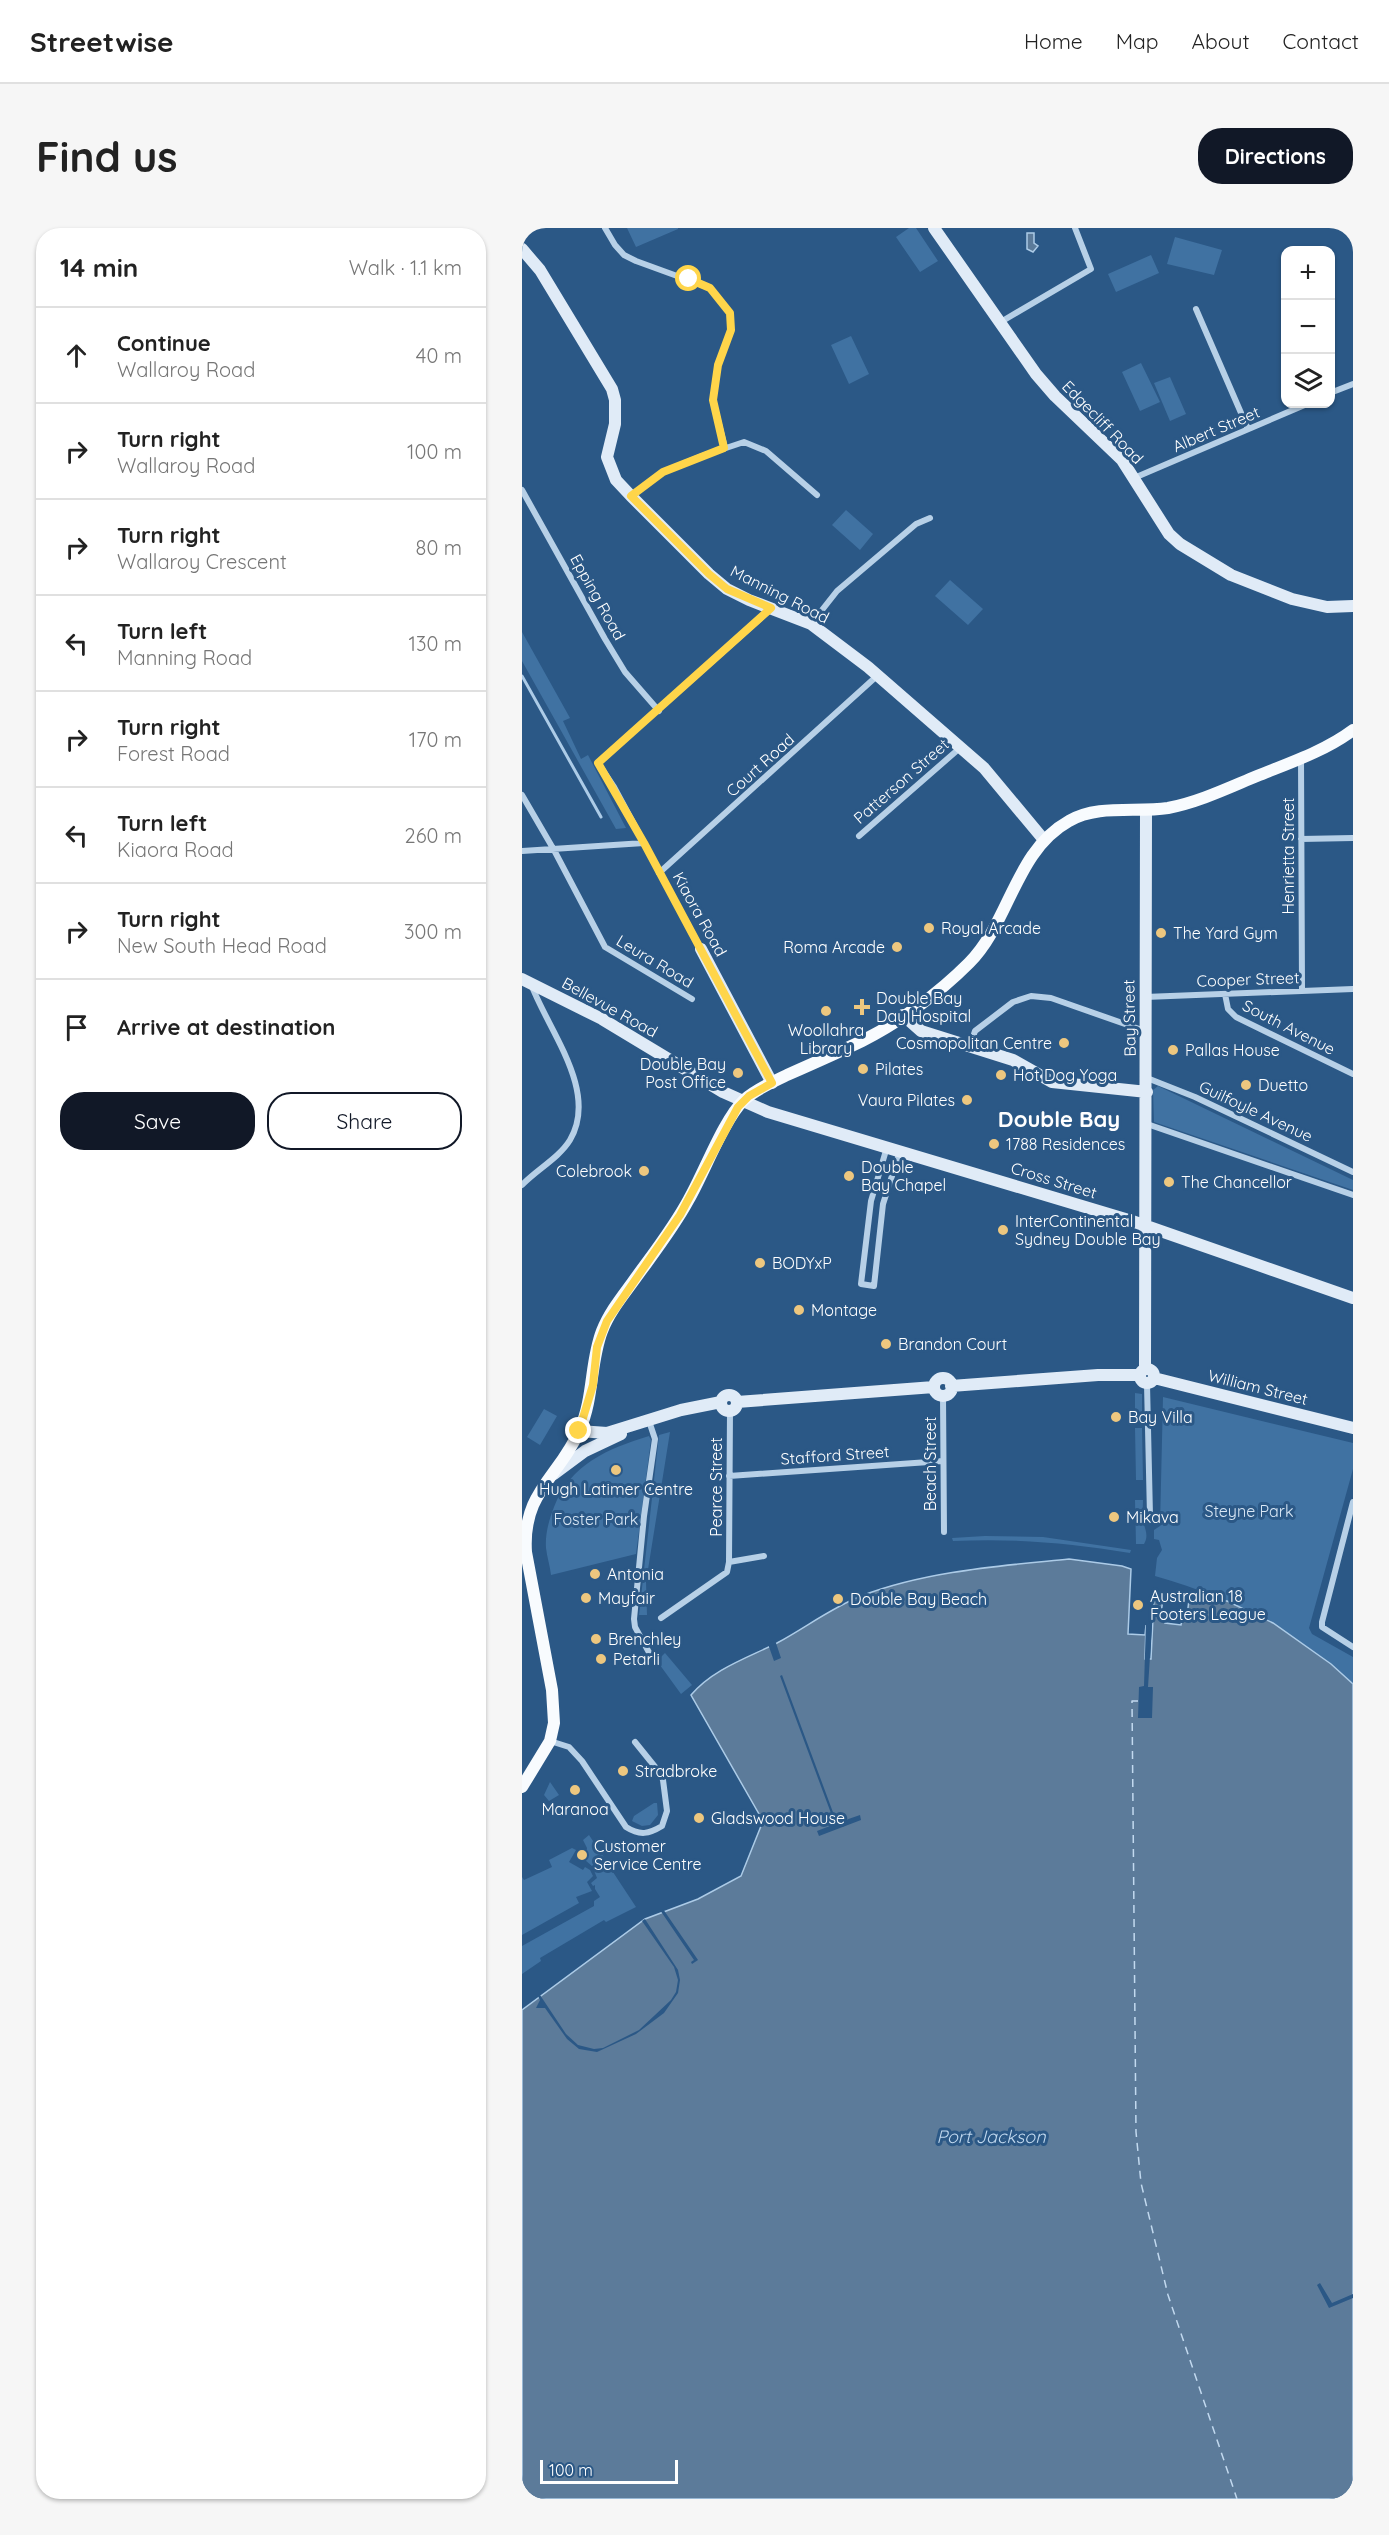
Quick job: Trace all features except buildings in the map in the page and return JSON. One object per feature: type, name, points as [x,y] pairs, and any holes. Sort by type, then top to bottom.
[{"type":"main road","points":[[522,1787],[550,1741],[554,1724],[552,1696],[525,1542],[528,1514],[546,1480],[579,1431],[593,1385],[597,1347],[607,1321],[680,1215],[732,1117],[743,1101],[772,1083],[864,1040],[953,978],[978,953],[993,931],[1033,853],[1044,840],[1077,817],[1099,812],[1146,810],[1193,801],[1300,758],[1353,730]]},
{"type":"street","points":[[605,228],[624,255],[710,288],[730,313],[731,330],[718,365],[713,400],[724,448]]},
{"type":"street","name":"Edgecliff Road","points":[[934,228],[999,323],[1055,396],[1113,451],[1134,478],[1169,534],[1194,554],[1231,575],[1305,603],[1336,608],[1353,606]]},
{"type":"street","points":[[999,323],[1091,269],[1075,228]]},
{"type":"street","name":"Manning Road","points":[[522,249],[545,278],[612,389],[615,416],[607,458],[616,480],[721,584],[749,600],[811,624],[878,675],[984,768],[1044,840]]},
{"type":"street","points":[[1196,309],[1248,429]]},
{"type":"street","points":[[1335,391],[1353,384]]},
{"type":"street","name":"Albert Street","points":[[1134,478],[1298,408]]},
{"type":"street","points":[[631,496],[663,472],[744,442],[766,451],[817,495]]},
{"type":"street","name":"Epping Road","points":[[522,490],[625,672],[659,711]]},
{"type":"street","points":[[811,624],[837,591],[916,524],[930,518]]},
{"type":"street","points":[[659,711],[771,608]]},
{"type":"street","name":"Court Road","points":[[659,873],[878,675]]},
{"type":"street","name":"Kiaora Road","points":[[659,711],[598,763],[644,843],[772,1083]]},
{"type":"street","name":"Patterson Street","points":[[859,836],[962,747]]},
{"type":"street","name":"Henrietta Street","points":[[1300,758],[1302,990]]},
{"type":"street","name":"Leura Road","points":[[522,795],[605,947],[692,999]]},
{"type":"street","name":"Bay Street","points":[[1146,810],[1146,1226],[1150,1516]]},
{"type":"street","points":[[1301,839],[1353,838]]},
{"type":"street","points":[[522,851],[644,843]]},
{"type":"street","points":[[522,1185],[569,1142],[577,1124],[580,1105],[577,1088],[566,1060],[526,981]]},
{"type":"street","name":"Bellevue Road","points":[[526,981],[602,1019],[723,1092],[743,1101]]},
{"type":"street","name":"Cooper Street","points":[[1145,997],[1353,989]]},
{"type":"street","name":"South Avenue","points":[[1225,994],[1228,1009],[1236,1017],[1353,1074]]},
{"type":"street","points":[[970,1046],[975,1031],[993,1016],[1019,999],[1036,996],[1071,1005],[1146,1031]]},
{"type":"street","points":[[903,1015],[921,1030],[1013,1060],[1052,1082],[1147,1092]]},
{"type":"street","name":"Guilfoyle Avenue","points":[[1147,1078],[1195,1097],[1353,1172]]},
{"type":"street","name":"Cross Street","points":[[743,1101],[768,1112],[1146,1226],[1353,1298]]},
{"type":"street","points":[[1147,1124],[1353,1195]]},
{"type":"street","points":[[887,1147],[871,1204],[861,1284],[874,1286],[883,1206],[900,1151]]},
{"type":"street","points":[[871,1204],[883,1206]]},
{"type":"street","points":[[864,1260],[877,1261]]},
{"type":"street","name":"William Street","points":[[729,1405],[934,1387],[936,1382],[942,1379],[948,1381],[947,1391],[1098,1375],[1147,1376],[1352,1427]]},
{"type":"street","name":"Beach Street","points":[[944,1532],[943,1461],[947,1391]]},
{"type":"street","points":[[579,1431],[599,1434],[681,1410],[729,1405]]},
{"type":"street","name":"Pearce Street","points":[[729,1405],[729,1562]]},
{"type":"street","points":[[546,1480],[585,1451],[645,1422]]},
{"type":"street","points":[[645,1422],[655,1439],[644,1516],[634,1619],[635,1627],[651,1656]]},
{"type":"street","name":"Stafford Street","points":[[729,1476],[943,1461]]},
{"type":"street","points":[[1353,1502],[1322,1622],[1322,1627],[1326,1631],[1353,1647]]},
{"type":"street","points":[[661,1618],[727,1572],[729,1562],[764,1556]]},
{"type":"street","points":[[550,1741],[569,1747],[582,1761],[626,1827],[635,1833],[645,1834],[662,1826],[667,1811],[660,1773],[635,1742]]},
{"type":"green space","points":[[627,228],[678,228],[678,229],[636,247]]},
{"type":"green space","points":[[909,228],[916,228],[938,261],[920,272],[896,237]]},
{"type":"green space","points":[[1175,237],[1222,250],[1214,275],[1167,264]]},
{"type":"green space","points":[[1151,255],[1159,273],[1116,292],[1108,274]]},
{"type":"green space","points":[[851,336],[869,374],[849,384],[831,345]]},
{"type":"green space","points":[[1141,363],[1160,402],[1140,411],[1122,372]]},
{"type":"green space","points":[[1170,377],[1186,414],[1170,421],[1154,383]]},
{"type":"green space","points":[[846,510],[873,534],[860,550],[832,525]]},
{"type":"green space","points":[[950,580],[983,609],[968,625],[935,596]]},
{"type":"green space","points":[[522,632],[570,718],[563,721],[581,759],[588,755],[626,828],[616,829],[522,661]]},
{"type":"green space","points":[[1158,1086],[1353,1180],[1353,1190],[1154,1122],[1153,1090]]},
{"type":"green space","points":[[1135,1393],[1142,1394],[1142,1423],[1135,1423]]},
{"type":"green space","name":"Steyne Park","points":[[1163,1397],[1353,1443],[1353,1469],[1309,1628],[1312,1634],[1353,1657],[1353,1684],[1308,1647],[1261,1618],[1210,1595],[1155,1576],[1157,1558],[1162,1550],[1159,1540],[1154,1539],[1154,1530],[1160,1526]]},
{"type":"green space","points":[[544,1409],[557,1416],[540,1445],[527,1437]]},
{"type":"green space","points":[[1135,1428],[1142,1428],[1143,1480],[1136,1480]]},
{"type":"green space","points":[[670,1432],[646,1582],[647,1615],[639,1615],[659,1435]]},
{"type":"green space","name":"Foster Park","points":[[649,1436],[651,1440],[636,1554],[551,1575],[546,1538],[550,1517],[561,1492],[580,1469],[592,1460]]},
{"type":"green space","points":[[1135,1500],[1143,1500],[1146,1535],[1144,1544],[1136,1544]]},
{"type":"green space","points":[[1043,1537],[1131,1550],[1130,1553],[1042,1542],[953,1541],[952,1538]]},
{"type":"green space","points":[[665,1653],[692,1685],[681,1694],[657,1661]]},
{"type":"green space","points":[[550,1782],[559,1795],[549,1801],[544,1795]]},
{"type":"green space","points":[[657,1803],[658,1815],[650,1825],[642,1826],[632,1821],[634,1816]]},
{"type":"green space","points":[[589,1835],[605,1859],[592,1866],[585,1860],[587,1848],[583,1840]]},
{"type":"green space","points":[[572,1848],[576,1850],[569,1862],[583,1870],[585,1867],[590,1870],[593,1876],[587,1882],[592,1891],[576,1897],[579,1903],[522,1935],[522,1877],[524,1880],[552,1867],[549,1860]]},
{"type":"green space","points":[[607,1863],[636,1907],[606,1922],[604,1920],[540,1958],[541,1961],[522,1974],[522,1946],[594,1906],[594,1901],[600,1897],[595,1885],[591,1883],[597,1878],[593,1868]]},
{"type":"water","points":[[1027,233],[1034,233],[1034,243],[1038,246],[1033,252],[1027,249]]},
{"type":"water","name":"Port Jackson","points":[[1069,1559],[1131,1569],[1128,1634],[1145,1635],[1146,1625],[1145,1659],[1151,1659],[1154,1598],[1163,1598],[1161,1614],[1166,1614],[1165,1623],[1181,1625],[1183,1616],[1187,1616],[1189,1600],[1227,1601],[1273,1623],[1331,1664],[1353,1684],[1353,2499],[522,2499],[522,2010],[645,1919],[698,1899],[741,1876],[763,1821],[691,1695],[720,1671],[777,1643],[861,1596],[937,1575]]},
{"type":"pier","points":[[1154,1595],[1148,1687],[1153,1687],[1152,1718],[1138,1718],[1139,1687],[1144,1686],[1146,1622],[1149,1625],[1148,1656],[1151,1597]]},
{"type":"pier","points":[[775,1640],[781,1658],[774,1661],[768,1644]]},
{"type":"pier","points":[[782,1675],[837,1823],[860,1815],[861,1820],[819,1836],[817,1831],[835,1824],[780,1676]]},
{"type":"pier","points":[[663,1909],[698,1960],[692,1964],[694,1960],[660,1910]]},
{"type":"pier","points":[[645,1919],[678,1970],[680,1980],[678,1993],[664,2013],[636,2034],[597,2052],[579,2049],[567,2039],[545,2008],[536,2008],[540,2000],[538,1996],[540,1995],[566,2034],[578,2045],[594,2049],[603,2048],[639,2030],[671,2000],[676,1992],[678,1980],[674,1967],[642,1921]]},
{"type":"pier","points":[[1320,2283],[1332,2303],[1353,2294],[1353,2298],[1329,2308],[1317,2285]]},
{"type":"waterway","points":[[522,676],[601,817]]},
{"type":"ferry route","points":[[1138,1701],[1132,1701],[1136,2132],[1141,2183],[1168,2295],[1237,2499]]},
{"type":"place","name":"Royal Arcade","points":[[929,928]]},
{"type":"place","name":"The Yard Gym","points":[[1161,933]]},
{"type":"place","name":"Roma Arcade","points":[[897,947]]},
{"type":"place","name":"Double Bay Day Hospital","points":[[862,1007]]},
{"type":"place","name":"Woollahra Library","points":[[826,1011]]},
{"type":"place","name":"Cosmopolitan Centre","points":[[1064,1043]]},
{"type":"place","name":"Pallas House","points":[[1173,1050]]},
{"type":"place","name":"Pilates","points":[[863,1069]]},
{"type":"place","name":"Double Bay Post Office","points":[[738,1073]]},
{"type":"place","name":"Hot Dog Yoga","points":[[1001,1075]]},
{"type":"place","name":"Duetto","points":[[1246,1085]]},
{"type":"place","name":"Vaura Pilates","points":[[967,1100]]},
{"type":"place","name":"1788 Residences","points":[[994,1144]]},
{"type":"place","name":"Colebrook","points":[[644,1171]]},
{"type":"place","name":"Double Bay Chapel","points":[[849,1176]]},
{"type":"place","name":"The Chancellor","points":[[1169,1182]]},
{"type":"place","name":"InterContinental Sydney Double Bay","points":[[1003,1230]]},
{"type":"place","name":"BODYxP","points":[[760,1263]]},
{"type":"place","name":"Montage","points":[[799,1310]]},
{"type":"place","name":"Brandon Court","points":[[886,1344]]},
{"type":"place","name":"Bay Villa","points":[[1116,1417]]},
{"type":"place","name":"Hugh Latimer Centre","points":[[616,1470]]},
{"type":"place","name":"Mikava","points":[[1114,1517]]},
{"type":"place","name":"Antonia","points":[[595,1574]]},
{"type":"place","name":"Mayfair","points":[[586,1598]]},
{"type":"place","name":"Double Bay Beach","points":[[838,1599]]},
{"type":"place","name":"Australian 18 Footers League","points":[[1138,1605]]},
{"type":"place","name":"Brenchley","points":[[596,1639]]},
{"type":"place","name":"Petarli","points":[[601,1659]]},
{"type":"place","name":"Stradbroke","points":[[623,1771]]},
{"type":"place","name":"Maranoa","points":[[575,1790]]},
{"type":"place","name":"Gladswood House","points":[[699,1818]]},
{"type":"place","name":"Customer Service Centre","points":[[582,1855]]},
{"type":"district","name":"Double Bay","points":[[1059,1119]]},
{"type":"route","points":[[579,1431],[593,1385],[597,1347],[614,1308],[680,1215],[738,1107],[757,1090],[772,1083],[614,787],[598,763],[659,711],[771,608],[727,589],[631,496],[663,472],[724,448],[713,400],[718,365],[731,330],[730,313],[710,288],[689,279]]}]
